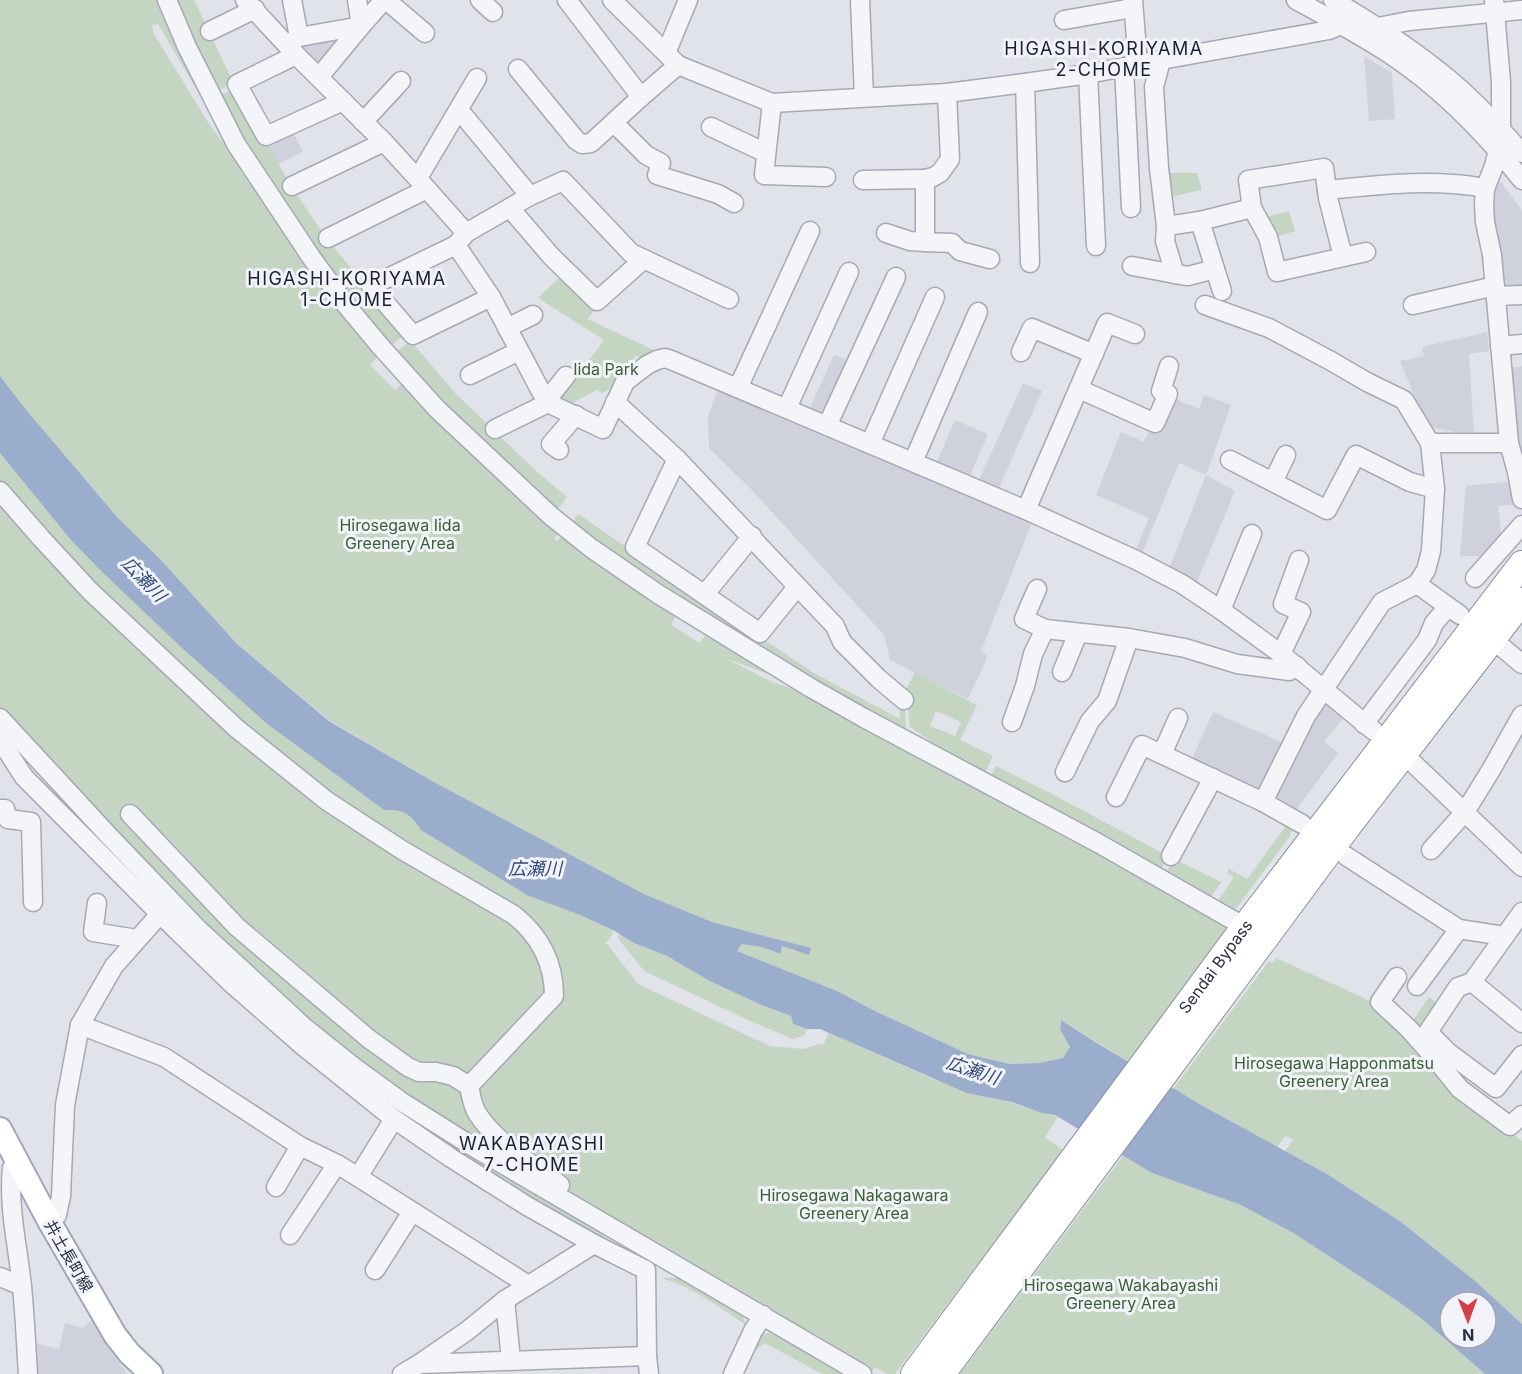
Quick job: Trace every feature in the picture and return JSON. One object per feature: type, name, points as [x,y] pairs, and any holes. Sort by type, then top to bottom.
[{"type":"highway","name":"Sendai Bypass","points":[[914,1374],[1246,938],[1522,564]]},
{"type":"highway","name":"Sendai Bypass","points":[[942,1374],[1246,938],[1349,825],[1522,601]]},
{"type":"main road","name":"井土長町線","points":[[0,1129],[49,1221],[116,1335],[129,1353],[151,1374]]},
{"type":"street","points":[[167,0],[187,47],[236,144],[325,276],[381,347],[437,410],[551,516],[591,548],[658,594],[810,688],[1108,848],[1246,938]]},
{"type":"street","points":[[292,0],[294,46]]},
{"type":"street","points":[[357,0],[361,26]]},
{"type":"street","points":[[319,77],[385,0],[425,33]]},
{"type":"street","points":[[567,0],[641,97]]},
{"type":"street","points":[[612,0],[672,59],[772,103],[947,93],[1024,83],[1088,74],[1329,30],[1341,25]]},
{"type":"street","points":[[518,69],[579,142],[591,143],[641,97],[672,59],[687,0]]},
{"type":"street","points":[[858,0],[864,97]]},
{"type":"street","points":[[1296,0],[1389,54],[1423,79],[1450,101],[1498,150],[1522,180]]},
{"type":"street","points":[[1333,0],[1378,27],[1452,82],[1522,153]]},
{"type":"street","points":[[1074,23],[1133,4],[1131,208]]},
{"type":"street","points":[[210,31],[250,5],[294,46],[319,77],[422,183],[461,239],[547,402],[603,429],[625,382],[647,365],[665,358],[1026,510],[1136,560],[1182,584],[1297,666],[1369,728],[1427,640],[1434,623],[1454,611],[1417,584]]},
{"type":"street","points":[[1378,27],[1495,6],[1522,10]]},
{"type":"street","points":[[1495,6],[1501,82],[1501,130],[1494,166],[1485,189],[1485,214],[1492,255],[1509,443],[1522,499]]},
{"type":"street","points":[[343,101],[266,136],[237,84],[294,46],[361,26]]},
{"type":"street","points":[[1161,60],[1154,87],[1159,168],[1166,226],[1165,241],[1175,274]]},
{"type":"street","points":[[1088,74],[1096,246]]},
{"type":"street","points":[[328,238],[422,183],[477,78]]},
{"type":"street","points":[[363,122],[401,81]]},
{"type":"street","points":[[1024,83],[1030,263]]},
{"type":"street","points":[[863,180],[925,179],[940,172],[950,159],[947,93]]},
{"type":"street","points":[[772,103],[764,175],[826,177]]},
{"type":"street","points":[[464,116],[530,196]]},
{"type":"street","points":[[614,123],[646,155],[662,163],[657,175],[718,194],[734,203]]},
{"type":"street","points":[[711,127],[766,153]]},
{"type":"street","points":[[292,186],[384,142]]},
{"type":"street","points":[[1343,257],[1324,168],[1248,180],[1252,208],[1268,237],[1277,273],[1366,252]]},
{"type":"street","points":[[925,179],[925,242]]},
{"type":"street","points":[[491,297],[413,335],[371,286],[461,239],[530,196],[563,181],[631,253],[729,299]]},
{"type":"street","points":[[1327,190],[1433,183],[1476,186],[1485,189]]},
{"type":"street","points":[[510,208],[551,256],[597,302],[644,259]]},
{"type":"street","points":[[1166,226],[1200,221],[1252,208]]},
{"type":"street","points":[[1200,221],[1222,291]]},
{"type":"street","points":[[738,387],[810,231]]},
{"type":"street","points":[[886,232],[910,241],[952,243],[960,251],[990,259]]},
{"type":"street","points":[[1132,266],[1188,276],[1215,269]]},
{"type":"street","points":[[787,408],[849,272]]},
{"type":"street","points":[[827,426],[896,277]]},
{"type":"street","points":[[1413,305],[1495,291],[1522,295]]},
{"type":"street","points":[[870,444],[935,297]]},
{"type":"street","points":[[1205,305],[1269,328],[1404,400],[1430,443],[1435,489],[1431,551],[1426,570],[1417,584],[1382,602],[1306,716],[1263,802]]},
{"type":"street","points":[[912,462],[978,313]]},
{"type":"street","points":[[507,328],[533,315]]},
{"type":"street","points":[[1026,510],[1094,354],[1104,322],[1135,334]]},
{"type":"street","points":[[1021,352],[1032,328],[1094,354]]},
{"type":"street","points":[[1500,346],[1522,344]]},
{"type":"street","points":[[470,375],[519,351]]},
{"type":"street","points":[[1079,389],[1155,423],[1168,394],[1161,391],[1169,366]]},
{"type":"street","points":[[495,429],[547,402],[566,376]]},
{"type":"street","points":[[615,402],[677,459],[752,536],[835,626],[842,642],[904,700]]},
{"type":"street","points":[[558,450],[551,444],[576,416]]},
{"type":"street","points":[[1430,443],[1509,443]]},
{"type":"street","points":[[1273,482],[1286,455]]},
{"type":"street","points":[[1230,460],[1327,510],[1356,455],[1410,482],[1435,489]]},
{"type":"street","points":[[677,459],[635,546],[760,633],[797,587]]},
{"type":"street","points":[[0,490],[40,538],[90,591],[236,728],[327,801],[402,850],[514,915],[528,927],[541,944],[550,966],[554,996],[469,1086]]},
{"type":"street","points":[[1475,578],[1522,525]]},
{"type":"street","points":[[1221,610],[1252,534]]},
{"type":"street","points":[[705,594],[752,536]]},
{"type":"street","points":[[1281,654],[1301,612],[1283,604],[1299,560]]},
{"type":"street","points":[[1037,589],[1018,617],[1045,629],[1129,638],[1185,648],[1237,664],[1288,671],[1297,666]]},
{"type":"street","points":[[1012,722],[1033,654],[1045,629]]},
{"type":"street","points":[[1062,672],[1078,633]]},
{"type":"street","points":[[1065,772],[1090,721],[1107,701],[1129,638]]},
{"type":"street","points":[[1503,648],[1522,664]]},
{"type":"street","points":[[1431,850],[1465,812],[1522,715]]},
{"type":"street","points":[[0,718],[198,929],[304,1027],[354,1067],[402,1102],[475,1148],[862,1374]]},
{"type":"street","points":[[1161,754],[1178,718]]},
{"type":"street","points":[[0,740],[24,777],[231,983],[303,1046],[394,1119],[492,1184],[594,1244],[646,1270],[649,1374]]},
{"type":"street","points":[[1116,797],[1142,745],[1263,802],[1302,824]]},
{"type":"street","points":[[1414,764],[1522,867]]},
{"type":"street","points":[[1171,856],[1213,778]]},
{"type":"street","points":[[0,809],[5,809],[8,819],[31,822],[33,902]]},
{"type":"street","points":[[130,813],[237,927],[369,1039],[408,1067],[419,1072],[436,1072],[453,1076],[469,1086],[477,1113],[496,1137],[560,1186],[575,1206]]},
{"type":"street","points":[[1346,855],[1459,929],[1504,936]]},
{"type":"street","points":[[97,903],[93,932],[137,939]]},
{"type":"street","points":[[1522,912],[1472,982],[1458,987],[1428,1032],[1449,1053],[1496,1088],[1522,1054]]},
{"type":"street","points":[[49,1221],[57,1215],[61,1196],[65,1105],[80,1025],[114,966],[160,914]]},
{"type":"street","points":[[1417,986],[1459,929]]},
{"type":"street","points":[[1397,977],[1380,1002],[1414,1035],[1460,1089],[1510,1126],[1522,1115]]},
{"type":"street","points":[[1472,982],[1522,1023]]},
{"type":"street","points":[[80,1025],[164,1057],[300,1146],[337,1164],[527,1286]]},
{"type":"street","points":[[358,1177],[394,1119]]},
{"type":"street","points":[[276,1187],[300,1146]]},
{"type":"street","points":[[18,1164],[12,1168],[7,1228],[22,1286],[28,1374]]},
{"type":"street","points":[[290,1234],[337,1164]]},
{"type":"street","points":[[375,1270],[412,1212]]},
{"type":"street","points":[[402,1374],[467,1331],[505,1300],[594,1244]]},
{"type":"street","points":[[0,1277],[22,1286]]},
{"type":"street","points":[[505,1300],[511,1360]]},
{"type":"street","points":[[733,1374],[753,1331],[764,1315]]},
{"type":"street","points":[[419,1364],[647,1356]]},
{"type":"shaded area","points":[[349,32],[321,69],[306,58],[303,41]]},
{"type":"shaded area","points":[[1364,56],[1392,73],[1395,119],[1369,121]]},
{"type":"shaded area","points":[[291,128],[303,152],[278,164],[265,140]]},
{"type":"shaded area","points":[[1501,182],[1522,211],[1522,292],[1502,293],[1490,206],[1494,186]]},
{"type":"shaded area","points":[[1487,332],[1489,351],[1469,354],[1474,432],[1458,433],[1427,426],[1400,361],[1424,356],[1422,347]]},
{"type":"shaded area","points":[[834,355],[851,362],[823,417],[809,410]]},
{"type":"shaded area","points":[[1522,366],[1522,458],[1515,453],[1508,368]]},
{"type":"shaded area","points":[[1023,383],[1042,391],[998,490],[978,482]]},
{"type":"shaded area","points":[[719,386],[1033,520],[981,651],[987,655],[985,663],[968,699],[890,660],[884,635],[750,488],[709,448],[708,416]]},
{"type":"shaded area","points":[[1204,395],[1231,405],[1206,475],[1179,463],[1141,556],[1135,552],[1149,518],[1096,495],[1121,432],[1144,442],[1151,426],[1170,397],[1199,409]]},
{"type":"shaded area","points":[[955,420],[988,434],[969,478],[936,464]]},
{"type":"shaded area","points":[[1206,475],[1235,491],[1196,584],[1169,569]]},
{"type":"shaded area","points":[[1514,481],[1518,504],[1498,506],[1502,540],[1490,556],[1460,556],[1466,486]]},
{"type":"shaded area","points":[[1324,697],[1345,716],[1324,741],[1338,753],[1294,813],[1271,800]]},
{"type":"shaded area","points":[[1213,712],[1288,745],[1263,797],[1190,763]]},
{"type":"shaded area","points":[[92,1319],[111,1352],[126,1372],[125,1374],[32,1374],[31,1342],[59,1349],[65,1323],[83,1328]]},
{"type":"green space","name":"Hirosegawa Iida Greenery Area","points":[[0,0],[162,0],[220,124],[158,24],[152,26],[154,34],[209,124],[380,353],[370,365],[395,390],[406,380],[562,529],[554,539],[557,541],[566,533],[678,611],[671,625],[700,643],[709,630],[795,684],[725,658],[772,682],[808,697],[823,700],[999,795],[1225,924],[1228,930],[1129,1062],[1061,1020],[1060,1029],[1070,1047],[1063,1058],[1039,1063],[1009,1064],[968,1054],[837,991],[737,951],[742,944],[762,947],[781,954],[782,945],[795,951],[810,948],[712,922],[644,894],[432,781],[329,720],[237,644],[161,560],[117,517],[0,376]]},
{"type":"green space","points":[[171,0],[194,0],[234,84],[213,92]]},
{"type":"green space","points":[[235,88],[293,189],[325,236],[405,335],[390,346],[346,299],[216,97]]},
{"type":"green space","points":[[1166,173],[1197,173],[1201,190],[1170,197]]},
{"type":"green space","points":[[1289,211],[1295,231],[1276,237],[1266,217]]},
{"type":"green space","name":"Iida Park","points":[[562,275],[596,309],[587,319],[656,351],[643,358],[635,356],[619,384],[602,393],[597,390],[568,405],[558,398],[570,377],[575,379],[604,340],[538,298]]},
{"type":"green space","points":[[411,341],[455,393],[536,471],[567,497],[555,513],[464,430],[463,420],[393,354]]},
{"type":"green space","name":"Hirosegawa Nakagawara Greenery Area","points":[[0,453],[70,539],[99,569],[183,649],[266,723],[384,810],[396,810],[406,814],[421,830],[580,915],[613,930],[605,944],[638,984],[770,1046],[804,1049],[818,1044],[823,1045],[829,1033],[933,1079],[1058,1117],[1045,1137],[1063,1150],[895,1374],[888,1374],[875,1367],[872,1372],[818,1339],[819,1336],[814,1333],[812,1336],[768,1311],[756,1300],[401,1095],[308,1024],[213,935],[0,709]]},
{"type":"green space","points":[[578,514],[756,636],[748,647],[570,527]]},
{"type":"green space","points":[[760,637],[814,673],[900,719],[899,700],[905,707],[906,728],[939,752],[751,649]]},
{"type":"green space","points":[[915,672],[977,705],[960,740],[993,756],[983,777],[910,727],[907,699],[903,695]],"holes":[[[936,711],[961,722],[955,736],[930,726]]]},
{"type":"green space","points":[[996,766],[1168,856],[1160,871],[990,778]]},
{"type":"green space","points":[[1289,822],[1292,827],[1290,836],[1232,914],[1216,904],[1234,877],[1227,873],[1229,869],[1247,879]]},
{"type":"green space","points":[[1174,859],[1221,882],[1209,900],[1165,875]]},
{"type":"green space","points":[[621,934],[634,943],[666,956],[757,1003],[791,1016],[793,1024],[807,1029],[805,1035],[793,1039],[644,971],[617,937]]},
{"type":"green space","name":"Hirosegawa Happonmatsu Greenery Area","points":[[1276,958],[1382,1008],[1458,1092],[1522,1141],[1522,1324],[1498,1302],[1498,1290],[1485,1290],[1401,1222],[1327,1174],[1285,1151],[1293,1139],[1285,1136],[1277,1147],[1173,1089],[1269,961],[1272,963]]},
{"type":"green space","points":[[1429,997],[1439,1005],[1422,1030],[1413,1020]]},
{"type":"green space","points":[[402,1108],[589,1220],[613,1246],[626,1256],[396,1116]]},
{"type":"green space","name":"Hirosegawa Wakabayashi Greenery Area","points":[[1123,1156],[1152,1173],[1241,1205],[1295,1234],[1422,1319],[1438,1333],[1438,1350],[1458,1350],[1485,1374],[960,1374]]},
{"type":"green space","points":[[661,1278],[694,1281],[741,1310],[746,1325],[694,1292]]},
{"type":"green space","points":[[779,1330],[854,1374],[822,1374],[765,1343],[753,1352],[750,1350],[755,1341],[762,1336]]},
{"type":"water","name":"広瀬川","points":[[0,376],[117,517],[161,560],[237,644],[329,721],[432,781],[644,894],[712,922],[811,948],[809,955],[782,946],[781,954],[762,947],[742,944],[737,951],[837,991],[968,1054],[1009,1064],[1039,1063],[1063,1058],[1070,1047],[1060,1029],[1061,1020],[1203,1106],[1327,1174],[1401,1222],[1485,1290],[1438,1290],[1438,1333],[1396,1300],[1295,1234],[1241,1205],[1152,1173],[1055,1115],[1042,1113],[1012,1102],[967,1093],[820,1029],[807,1029],[793,1024],[791,1016],[710,981],[667,956],[634,943],[613,930],[527,895],[421,830],[406,814],[396,810],[384,810],[266,723],[183,649],[70,539],[0,453]]},
{"type":"water","points":[[1498,1302],[1522,1324],[1522,1374],[1485,1374],[1458,1350],[1498,1350]]},
{"type":"district","name":"HIGASHI-KORIYAMA 2-CHOME","points":[[1104,58]]},
{"type":"district","name":"HIGASHI-KORIYAMA 1-CHOME","points":[[347,288]]},
{"type":"district","name":"WAKABAYASHI 7-CHOME","points":[[532,1153]]}]
